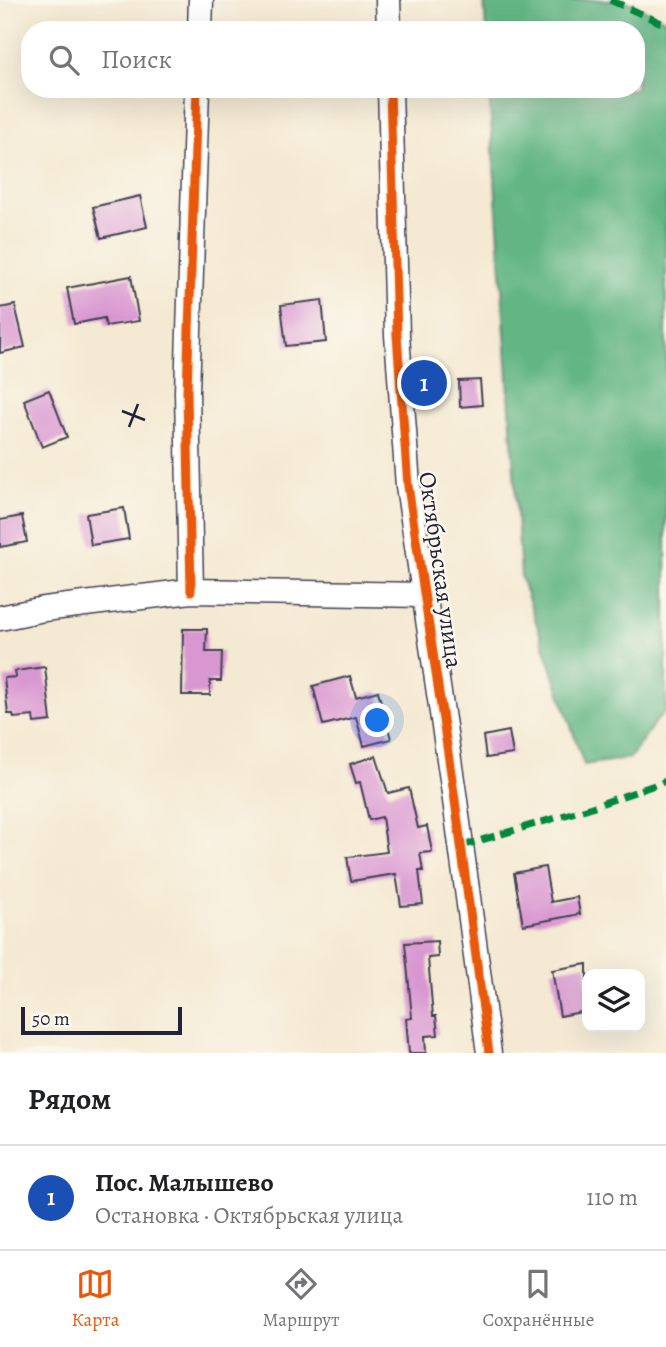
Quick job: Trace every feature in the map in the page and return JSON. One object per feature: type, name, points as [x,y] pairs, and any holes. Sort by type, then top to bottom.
[{"type":"street","points":[[200,21],[201,0]]},
{"type":"street","points":[[388,0],[389,21]]},
{"type":"street","points":[[191,591],[187,392],[197,98]]},
{"type":"street","name":"Октябрьская улица","points":[[390,98],[397,335],[408,486],[489,1053]]},
{"type":"street","points":[[0,618],[191,591],[424,595]]},
{"type":"green space","points":[[484,0],[624,0],[666,20],[666,712],[655,722],[630,758],[584,765],[521,577],[490,98],[645,98],[645,21],[485,21]]},
{"type":"building","points":[[140,196],[147,227],[101,238],[93,207]]},
{"type":"building","points":[[131,276],[139,321],[106,326],[104,318],[74,324],[67,288]]},
{"type":"building","points":[[322,300],[326,342],[286,346],[281,305]]},
{"type":"building","points":[[15,305],[25,347],[0,353],[0,308]]},
{"type":"building","points":[[480,380],[482,405],[460,407],[459,381]]},
{"type":"building","points":[[49,390],[67,437],[42,447],[24,400]]},
{"type":"building","points":[[124,508],[129,539],[91,545],[86,514]]},
{"type":"building","points":[[22,516],[27,542],[0,547],[0,520]]},
{"type":"building","points":[[183,629],[207,629],[206,652],[222,652],[221,681],[210,681],[210,695],[182,695]]},
{"type":"building","points":[[45,667],[51,721],[34,723],[33,716],[14,718],[13,714],[8,714],[4,678],[16,677],[15,671]]},
{"type":"building","points":[[350,676],[356,697],[378,691],[391,739],[364,746],[356,717],[323,725],[313,686]]},
{"type":"building","points":[[509,731],[513,754],[486,758],[483,736]]},
{"type":"building","points":[[376,756],[388,793],[409,788],[418,828],[427,826],[432,852],[420,853],[423,904],[401,906],[396,874],[351,881],[347,857],[387,852],[382,817],[369,820],[360,782],[356,783],[350,764]]},
{"type":"building","points":[[545,867],[551,902],[577,897],[580,914],[523,925],[514,873]]},
{"type":"building","points":[[437,941],[438,957],[428,958],[433,1016],[436,1016],[438,1035],[425,1036],[426,1053],[409,1053],[406,1019],[412,1018],[405,943]]},
{"type":"building","points":[[587,964],[587,969],[582,969],[582,1012],[560,1016],[552,970]]},
{"type":"marked path","points":[[610,0],[666,25]]},
{"type":"marked path","points":[[461,846],[586,809],[666,781]]},
{"type":"cycle path","points":[[191,591],[187,392],[197,98]]},
{"type":"cycle path","points":[[390,98],[397,335],[408,486],[454,793],[489,1053]]},
{"type":"place","name":"Пос. Малышево","points":[[424,383]]}]
